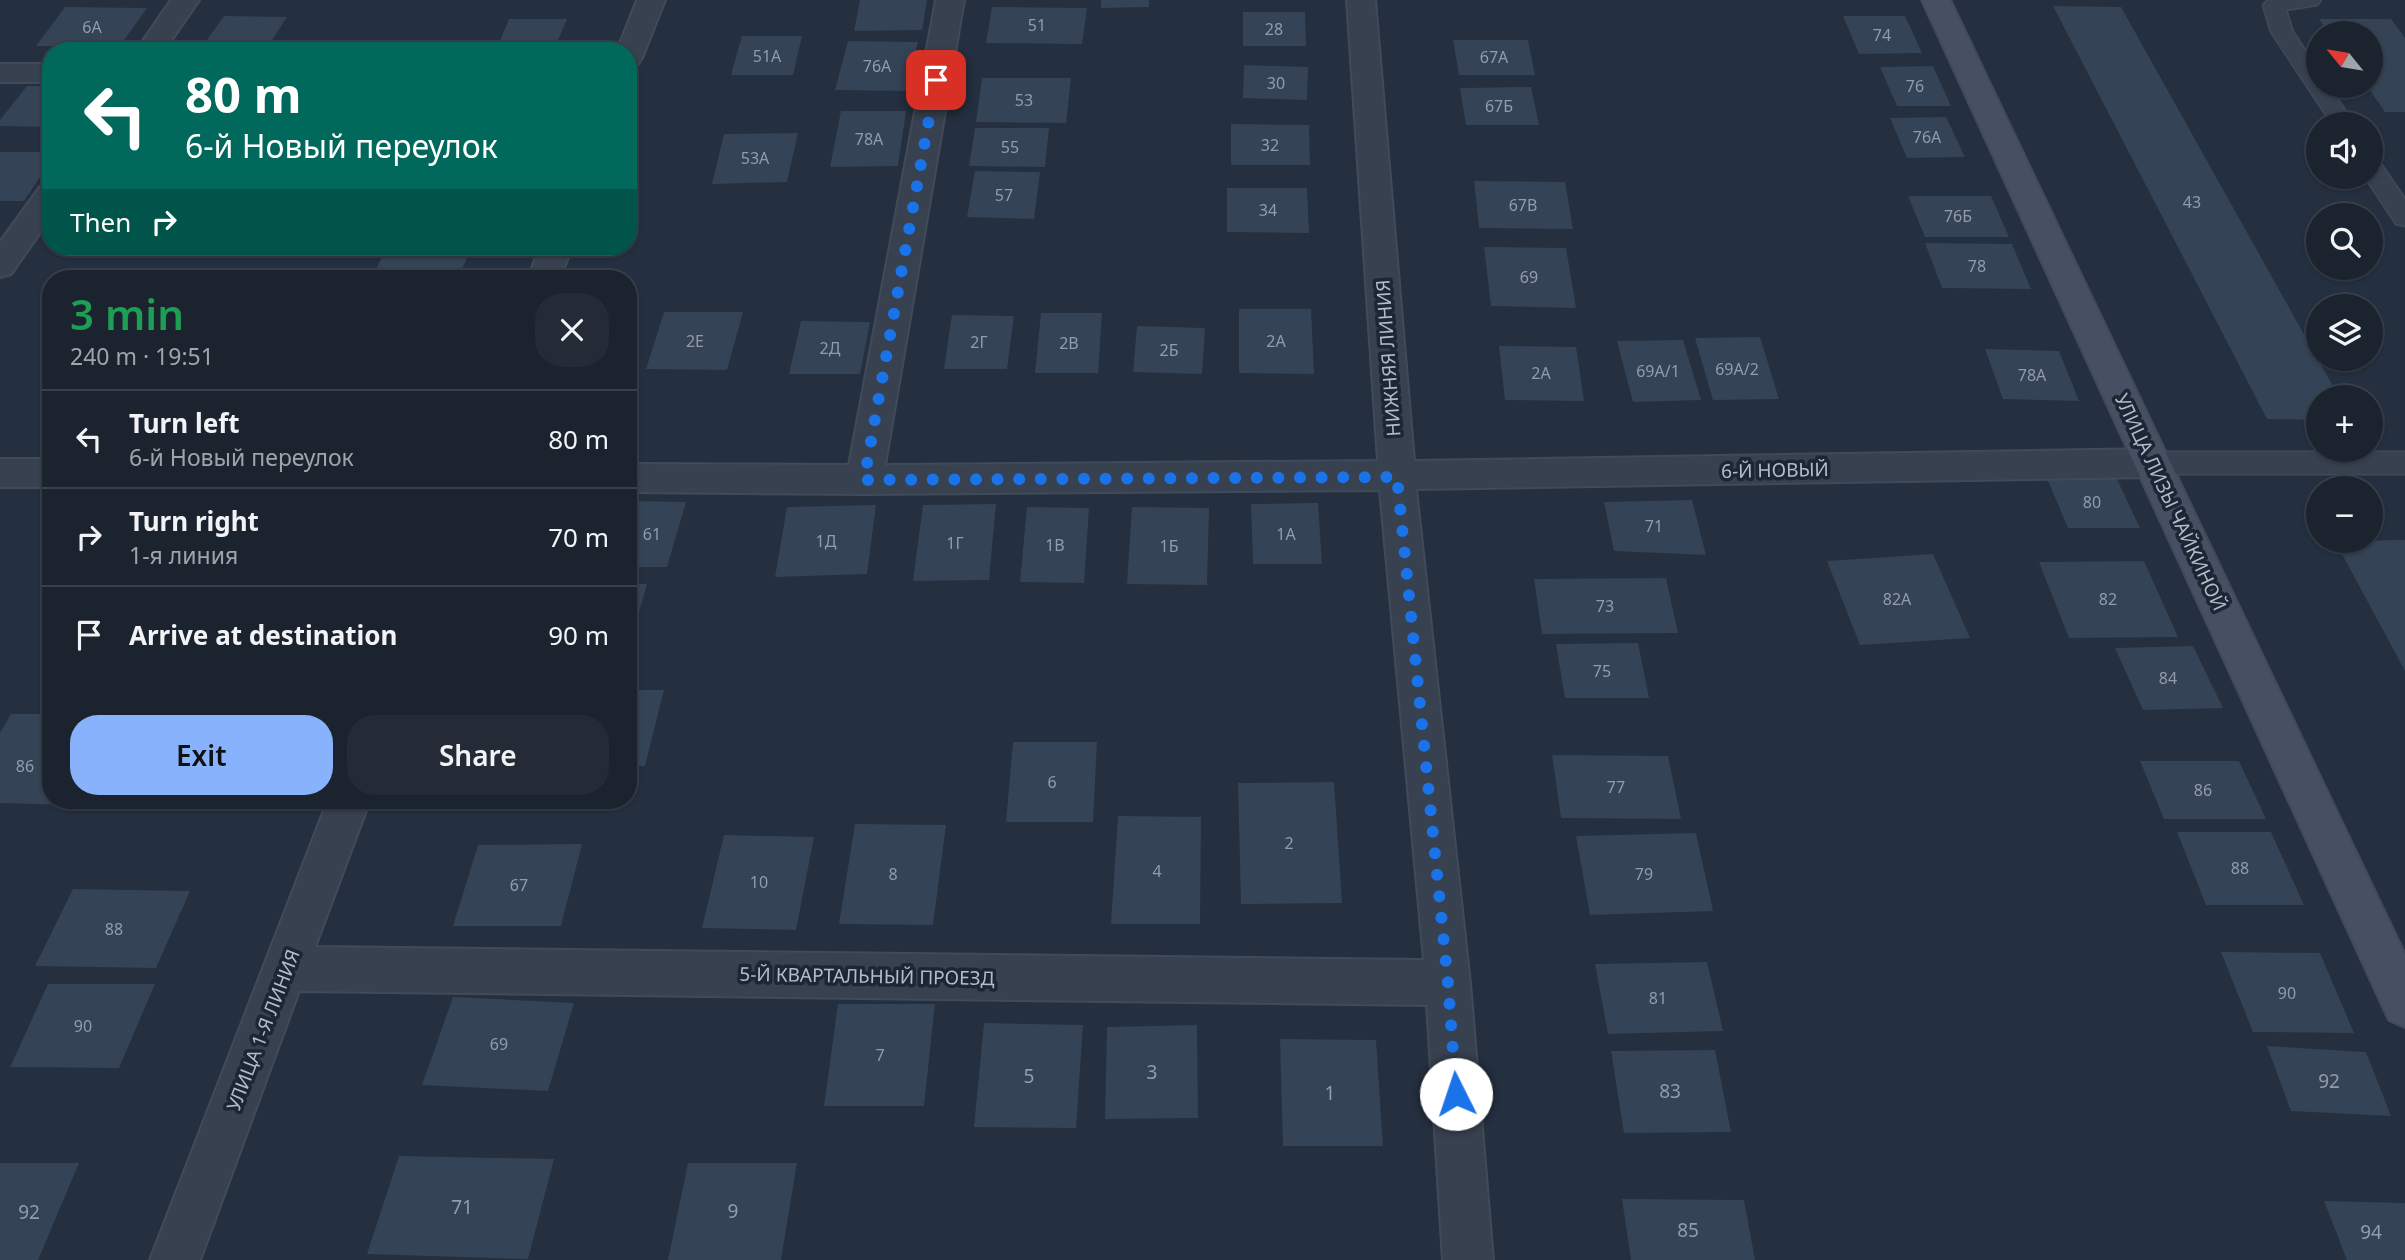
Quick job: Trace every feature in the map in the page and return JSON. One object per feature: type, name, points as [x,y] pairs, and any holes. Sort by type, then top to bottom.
[{"type":"main road","name":"УЛИЦА ЛИЗЫ ЧАЙКИНОЙ","points":[[1936,0],[2405,1004]]},
{"type":"street","points":[[156,42],[185,0]]},
{"type":"street","points":[[634,42],[651,0]]},
{"type":"street","points":[[864,480],[950,0]]},
{"type":"street","name":"НИЖНЯЯ ЛИНИЯ","points":[[1361,0],[1397,477],[1448,983],[1468,1260]]},
{"type":"street","points":[[0,73],[42,73]]},
{"type":"street","points":[[0,266],[42,207]]},
{"type":"street","name":"6-Й НОВЫЙ","points":[[637,478],[864,480],[1397,477],[2152,463]]},
{"type":"street","points":[[0,473],[42,474]]},
{"type":"street","name":"УЛИЦА 1-Я ЛИНИЯ","points":[[175,1260],[346,809]]},
{"type":"street","name":"5-Й КВАРТАЛЬНЫЙ ПРОЕЗД","points":[[286,969],[1448,983]]},
{"type":"lane","points":[[2310,0],[2274,5],[2282,32],[2335,112]]},
{"type":"lane","points":[[2383,185],[2405,218]]},
{"type":"lane","points":[[2152,463],[2405,463]]},
{"type":"building","points":[[860,0],[927,0],[922,30],[854,31]]},
{"type":"building","points":[[1101,0],[1149,0],[1149,7],[1101,8]]},
{"type":"building","points":[[2053,6],[2121,7],[2306,338],[2306,371],[2324,371],[2332,385],[2306,385],[2306,420],[2267,419]]},
{"type":"building","points":[[65,7],[147,8],[123,42],[42,42],[42,46],[36,46]]},
{"type":"building","points":[[992,7],[1087,8],[1082,44],[986,43]]},
{"type":"building","points":[[1243,12],[1305,12],[1306,46],[1243,46]]},
{"type":"building","points":[[224,16],[287,17],[271,42],[205,42]]},
{"type":"building","points":[[1843,16],[1905,16],[1922,53],[1859,54]]},
{"type":"building","points":[[509,19],[567,19],[557,42],[499,42]]},
{"type":"building","points":[[2319,19],[2391,19],[2405,38],[2405,112],[2385,112],[2375,98],[2384,98],[2384,21]]},
{"type":"building","points":[[742,36],[802,36],[793,75],[731,75]]},
{"type":"building","points":[[1453,40],[1528,40],[1535,75],[1459,75]]},
{"type":"building","points":[[848,41],[918,42],[906,91],[835,90]]},
{"type":"building","points":[[1244,65],[1308,67],[1307,100],[1243,98]]},
{"type":"building","points":[[1933,66],[1951,106],[1897,106],[1880,67]]},
{"type":"building","points":[[982,78],[1071,78],[1066,123],[976,122]]},
{"type":"building","points":[[27,86],[42,86],[42,127],[0,126],[0,120]]},
{"type":"building","points":[[1531,87],[1539,125],[1466,125],[1460,88]]},
{"type":"building","points":[[841,111],[906,111],[898,166],[830,167]]},
{"type":"building","points":[[1946,117],[1965,157],[1907,158],[1890,118]]},
{"type":"building","points":[[1231,124],[1309,125],[1310,165],[1231,165]]},
{"type":"building","points":[[975,128],[1049,128],[1045,167],[969,166]]},
{"type":"building","points":[[798,133],[787,182],[712,184],[724,134]]},
{"type":"building","points":[[0,152],[42,152],[42,174],[24,201],[0,201]]},
{"type":"building","points":[[975,171],[1040,172],[1034,219],[967,217]]},
{"type":"building","points":[[1474,181],[1565,182],[1573,229],[1479,228]]},
{"type":"building","points":[[1227,188],[1307,188],[1309,233],[1227,232]]},
{"type":"building","points":[[1908,196],[1991,196],[2009,237],[1925,237]]},
{"type":"building","points":[[1925,243],[2012,244],[2031,289],[1942,288]]},
{"type":"building","points":[[1484,247],[1566,248],[1576,308],[1491,306]]},
{"type":"building","points":[[382,256],[468,256],[462,270],[376,270]]},
{"type":"building","points":[[1239,309],[1311,309],[1314,374],[1239,373]]},
{"type":"building","points":[[664,312],[743,312],[727,370],[646,369]]},
{"type":"building","points":[[1041,313],[1102,313],[1098,373],[1035,373]]},
{"type":"building","points":[[952,315],[1014,316],[1007,369],[944,369]]},
{"type":"building","points":[[801,321],[870,322],[860,374],[789,374]]},
{"type":"building","points":[[1137,326],[1205,328],[1202,374],[1133,372]]},
{"type":"building","points":[[1760,337],[1779,399],[1713,400],[1695,338]]},
{"type":"building","points":[[1683,340],[1701,400],[1633,402],[1617,341]]},
{"type":"building","points":[[1499,346],[1576,347],[1584,401],[1505,400]]},
{"type":"building","points":[[1985,349],[2059,351],[2079,401],[2003,399]]},
{"type":"building","points":[[2115,475],[2140,528],[2068,528],[2046,476]]},
{"type":"building","points":[[1692,500],[1706,555],[1614,551],[1604,502]]},
{"type":"building","points":[[637,501],[686,502],[667,567],[637,567]]},
{"type":"building","points":[[1318,503],[1322,564],[1253,564],[1251,504]]},
{"type":"building","points":[[996,504],[989,580],[913,581],[923,505]]},
{"type":"building","points":[[876,505],[867,574],[775,577],[787,507]]},
{"type":"building","points":[[1027,507],[1089,508],[1084,583],[1020,582]]},
{"type":"building","points":[[1132,507],[1209,508],[1207,585],[1127,584]]},
{"type":"building","points":[[2383,540],[2405,540],[2405,671],[2341,553],[2383,553]]},
{"type":"building","points":[[1933,554],[1970,638],[1860,645],[1827,561]]},
{"type":"building","points":[[2144,561],[2178,637],[2069,638],[2039,562]]},
{"type":"building","points":[[1666,578],[1678,633],[1542,634],[1534,579]]},
{"type":"building","points":[[637,584],[647,584],[637,618]]},
{"type":"building","points":[[1638,643],[1649,698],[1565,698],[1556,644]]},
{"type":"building","points":[[2193,646],[2223,708],[2143,710],[2115,648]]},
{"type":"building","points":[[637,690],[664,690],[645,766],[637,766]]},
{"type":"building","points":[[11,714],[42,714],[42,804],[0,803],[0,733]]},
{"type":"building","points":[[1013,742],[1097,742],[1093,822],[1006,822]]},
{"type":"building","points":[[1552,755],[1668,756],[1681,819],[1561,818]]},
{"type":"building","points":[[2140,761],[2239,761],[2266,819],[2164,819]]},
{"type":"building","points":[[1334,782],[1342,903],[1241,904],[1238,783]]},
{"type":"building","points":[[1118,816],[1201,817],[1200,924],[1111,924]]},
{"type":"building","points":[[855,824],[946,825],[933,925],[839,924]]},
{"type":"building","points":[[2177,832],[2271,832],[2304,905],[2206,905]]},
{"type":"building","points":[[1696,833],[1713,911],[1590,915],[1576,836]]},
{"type":"building","points":[[724,835],[814,837],[796,930],[702,928]]},
{"type":"building","points":[[582,844],[561,926],[453,926],[478,845]]},
{"type":"building","points":[[73,889],[190,891],[156,968],[35,966]]},
{"type":"building","points":[[2221,952],[2320,953],[2354,1033],[2253,1032]]},
{"type":"building","points":[[1707,962],[1723,1031],[1608,1034],[1595,964]]},
{"type":"building","points":[[48,984],[155,984],[119,1068],[10,1067]]},
{"type":"building","points":[[453,997],[574,1003],[548,1091],[422,1085]]},
{"type":"building","points":[[838,1004],[935,1004],[924,1106],[824,1106]]},
{"type":"building","points":[[984,1023],[1083,1025],[1076,1128],[974,1127]]},
{"type":"building","points":[[1197,1025],[1198,1118],[1105,1119],[1107,1027]]},
{"type":"building","points":[[1280,1039],[1376,1040],[1383,1146],[1283,1146]]},
{"type":"building","points":[[2267,1046],[2366,1052],[2391,1116],[2291,1111]]},
{"type":"building","points":[[1715,1050],[1731,1132],[1624,1133],[1611,1051]]},
{"type":"building","points":[[399,1156],[554,1159],[528,1259],[367,1254]]},
{"type":"building","points":[[0,1163],[79,1163],[38,1260],[0,1260]]},
{"type":"building","points":[[688,1163],[797,1163],[781,1260],[668,1260]]},
{"type":"building","points":[[1622,1199],[1744,1200],[1755,1260],[1631,1260]]},
{"type":"building","points":[[2324,1201],[2405,1203],[2405,1260],[2347,1260]]},
{"type":"route","points":[[936,80],[864,480],[1397,477],[1448,983],[1456,1094]]}]
